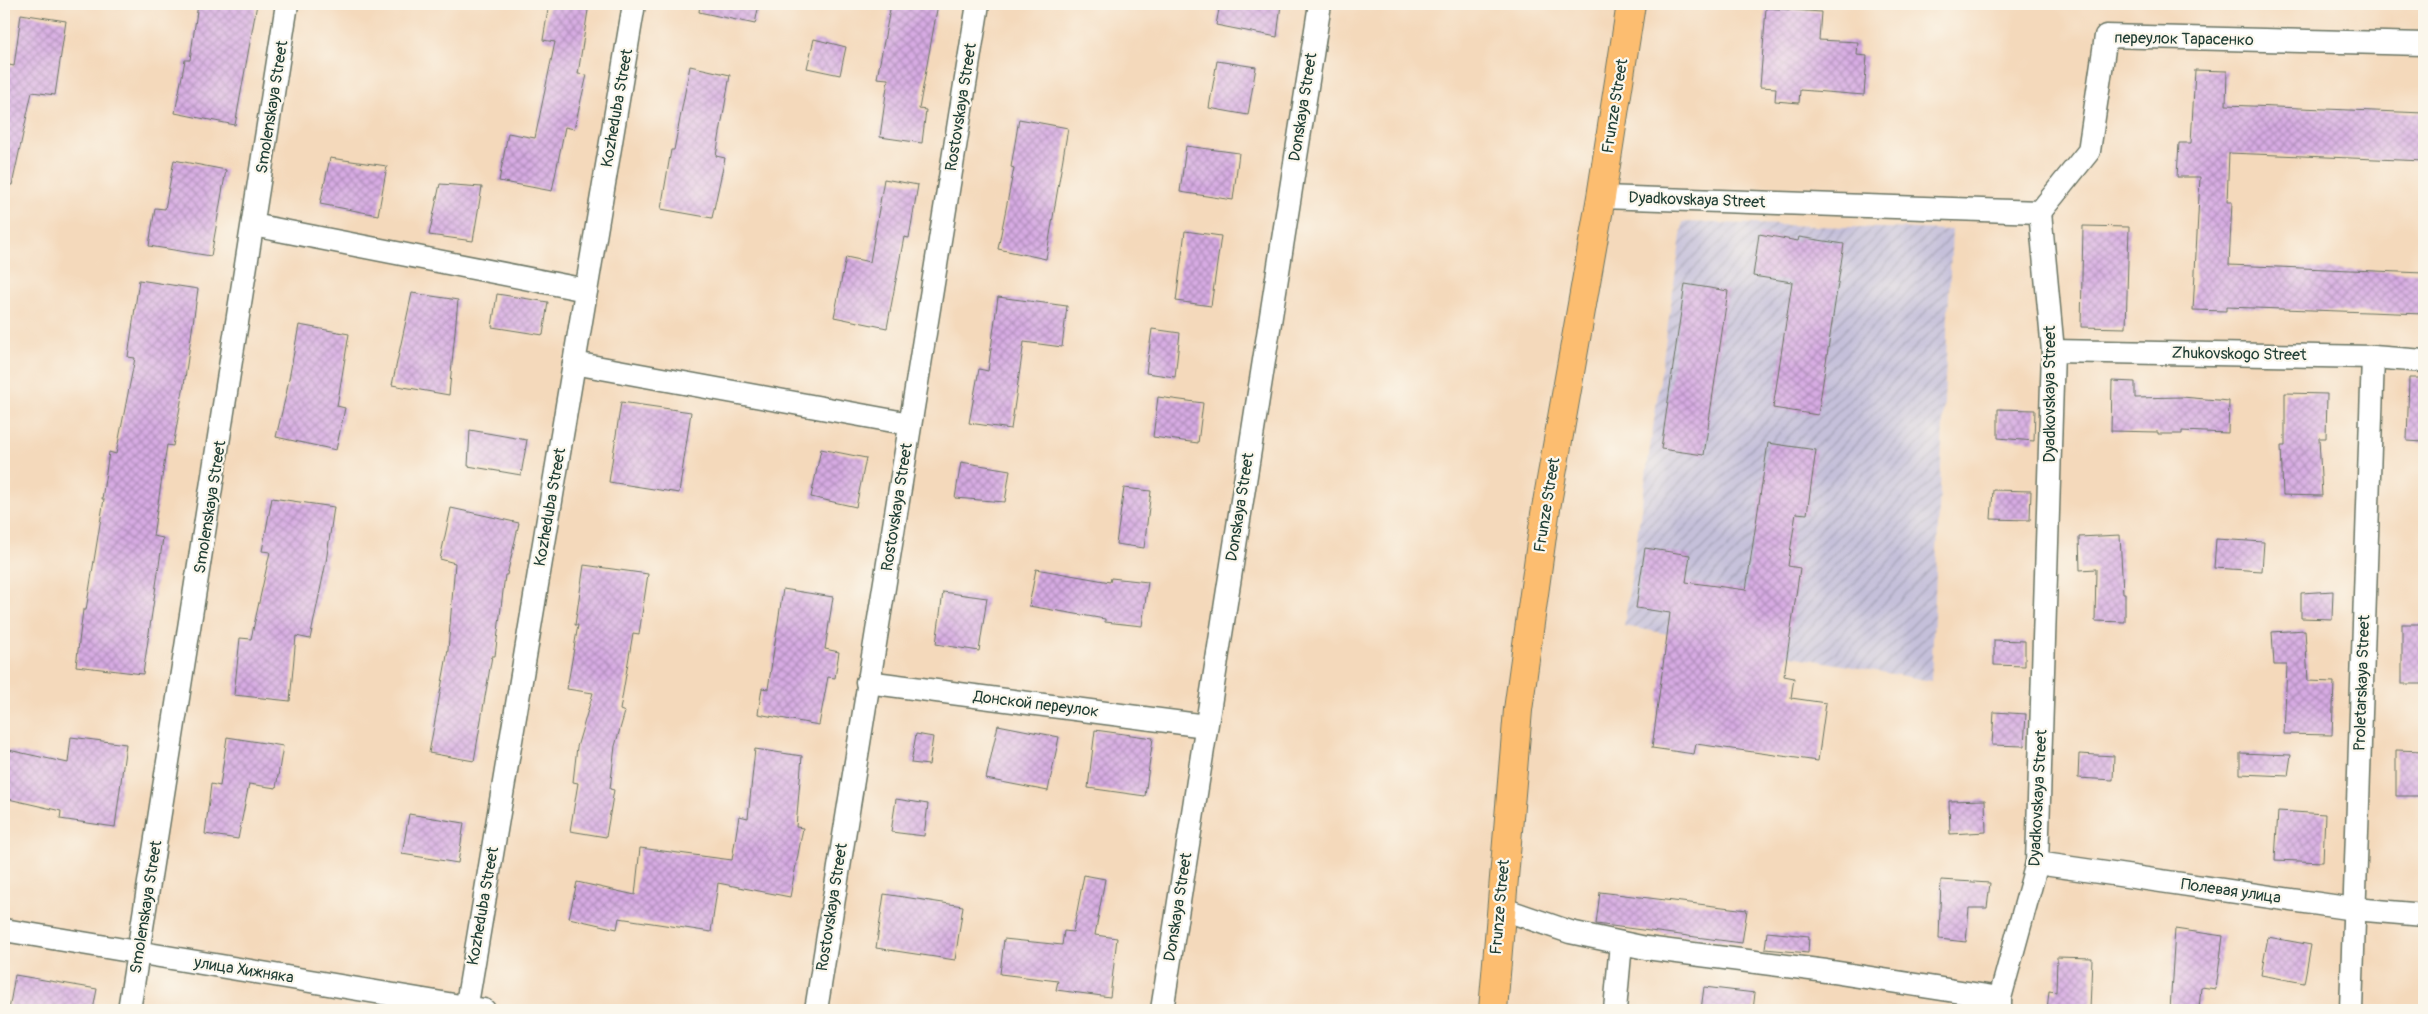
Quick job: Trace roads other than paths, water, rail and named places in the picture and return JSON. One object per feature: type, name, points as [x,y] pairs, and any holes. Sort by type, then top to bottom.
[{"type":"main road","name":"Frunze Street","points":[[1492,1010],[1518,710],[1545,514],[1601,197],[1631,4]]},
{"type":"street","name":"Smolenskaya Street","points":[[129,1010],[288,4]]},
{"type":"street","name":"Kozheduba Street","points":[[472,1009],[574,363],[634,4]]},
{"type":"street","name":"Rostovskaya Street","points":[[816,1010],[867,682],[978,4]]},
{"type":"street","name":"Donskaya Street","points":[[1162,1010],[1320,4]]},
{"type":"street","name":"переулок Тарасенко","points":[[2040,212],[2089,151],[2106,36],[2424,44]]},
{"type":"street","name":"Dyadkovskaya Street","points":[[1601,197],[2040,212],[2053,351],[2038,863],[2000,1004]]},
{"type":"street","points":[[253,225],[586,290]]},
{"type":"street","name":"Zhukovskogo Street","points":[[2053,351],[2373,356],[2424,361]]},
{"type":"street","name":"Proletarskaya Street","points":[[2352,1010],[2373,356]]},
{"type":"street","points":[[574,363],[910,424]]},
{"type":"street","name":"Донской переулок","points":[[867,682],[1206,726]]},
{"type":"street","name":"Полевая улица","points":[[2038,863],[2354,909],[2424,915]]},
{"type":"street","points":[[1500,908],[1570,932],[1621,943],[2000,1004]]},
{"type":"street","name":"улица Хижняка","points":[[4,930],[472,1009]]},
{"type":"street","points":[[1615,1010],[1621,943]]}]
